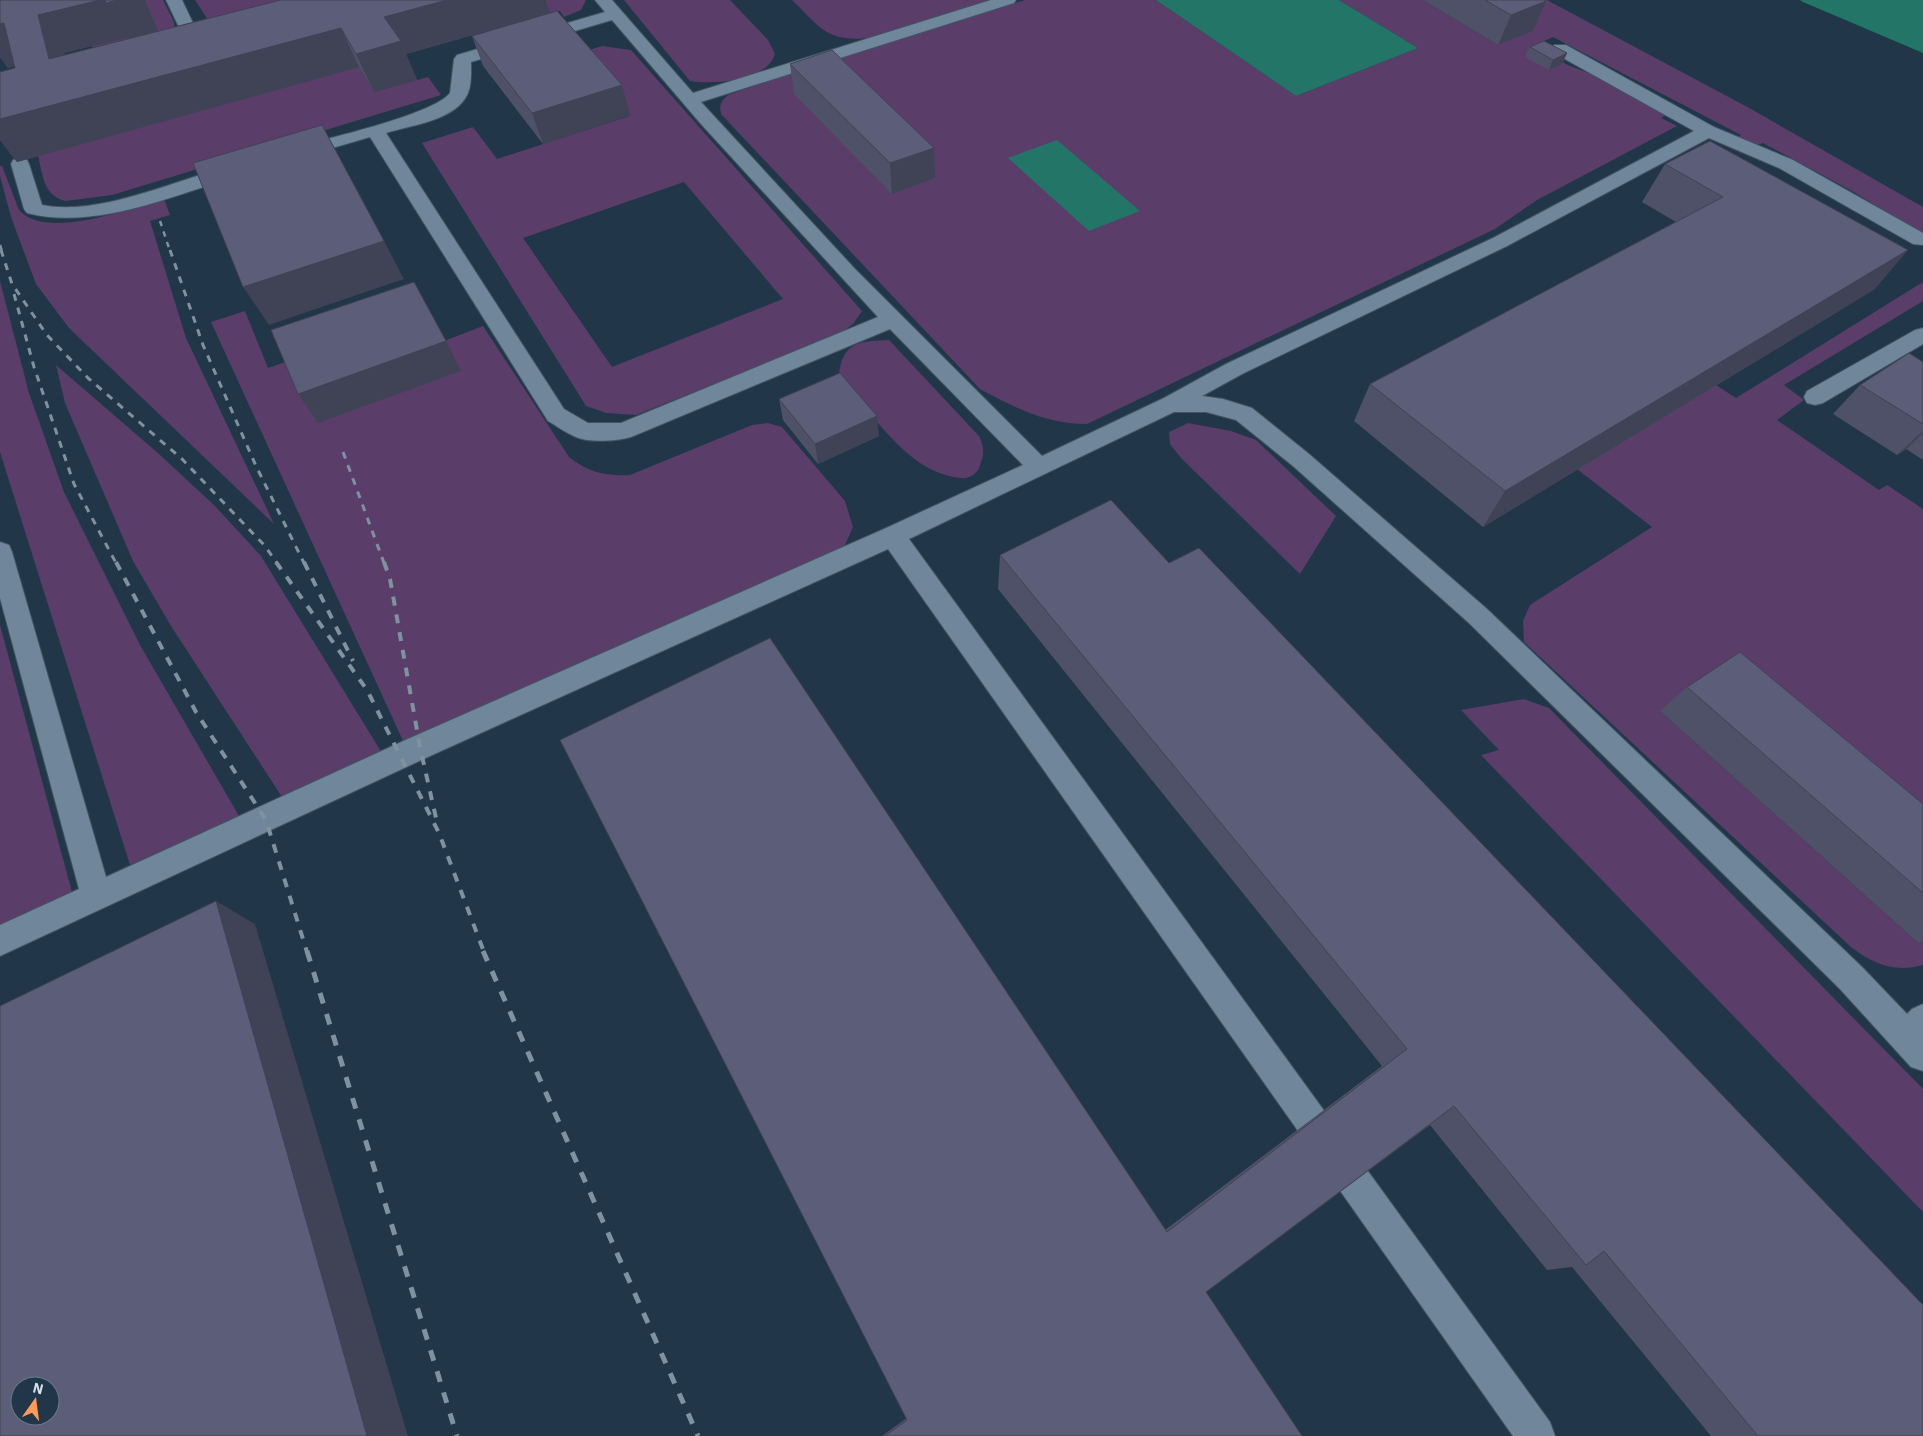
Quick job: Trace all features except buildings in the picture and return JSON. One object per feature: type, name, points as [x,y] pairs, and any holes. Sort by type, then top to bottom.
[{"type":"lane","points":[[174,0],[195,44]]},
{"type":"lane","points":[[690,100],[1008,0]]},
{"type":"lane","points":[[20,164],[34,209],[43,213],[64,214],[106,208],[443,110],[457,98],[461,86],[463,59],[609,7],[690,100],[891,320],[1039,467]]},
{"type":"lane","points":[[177,48],[214,39]]},
{"type":"lane","points":[[1560,49],[1708,131],[1786,164],[1920,240]]},
{"type":"lane","points":[[376,130],[556,415],[584,432],[623,431],[891,320]]},
{"type":"lane","points":[[0,941],[266,820],[420,747],[893,536],[1039,467],[1171,404],[1234,369],[1500,242],[1708,131]]},
{"type":"lane","points":[[1815,397],[1922,337]]},
{"type":"lane","points":[[1171,404],[1215,405],[1244,414],[1301,460],[1478,616],[1851,978],[1918,1038]]},
{"type":"lane","points":[[893,536],[1536,1436]]},
{"type":"lane","points":[[0,552],[96,896]]},
{"type":"shaded area","points":[[145,0],[163,0],[174,22],[174,30],[98,60],[92,46],[129,37]]},
{"type":"shaded area","points":[[195,0],[320,0],[208,20]]},
{"type":"shaded area","points":[[540,0],[586,0],[581,10],[564,17],[560,11],[550,13]]},
{"type":"shaded area","points":[[624,0],[730,0],[768,40],[775,54],[770,63],[762,70],[739,79],[712,82],[690,81]]},
{"type":"shaded area","points":[[792,0],[992,0],[869,38],[855,39],[843,38],[825,31]]},
{"type":"shaded area","points":[[1025,0],[1156,0],[1296,96],[1418,48],[1339,0],[1423,0],[1498,45],[1479,0],[1547,0],[1751,109],[1923,207],[1923,234],[1852,191],[1763,143],[1752,147],[1735,139],[1741,135],[1553,37],[1533,46],[1568,65],[1629,89],[1670,112],[1661,118],[1677,126],[1537,200],[1495,229],[1087,424],[1044,418],[1031,414],[980,389],[721,114],[720,108],[722,101],[728,95],[853,52]]},
{"type":"shaded area","points":[[1156,0],[1339,0],[1418,48],[1296,96]]},
{"type":"shaded area","points":[[1800,0],[1923,0],[1923,53],[1803,2]]},
{"type":"shaded area","points":[[602,46],[631,50],[862,311],[853,324],[839,334],[636,415],[606,413],[586,406],[422,143],[473,127],[497,159],[629,116],[576,54]],"holes":[[[684,182],[783,299],[612,367],[523,238]]]},
{"type":"shaded area","points":[[359,67],[374,92],[428,77],[441,95],[112,195],[66,201],[53,195],[45,184],[38,156]]},
{"type":"shaded area","points":[[1057,140],[1140,211],[1089,231],[1008,158]]},
{"type":"shaded area","points":[[0,166],[2,166],[19,210],[32,219],[48,223],[89,220],[164,199],[170,215],[150,221],[186,338],[274,524],[69,328],[36,284],[11,217],[0,176]]},
{"type":"shaded area","points":[[0,281],[29,393],[64,492],[140,645],[239,816],[130,865],[0,452]]},
{"type":"shaded area","points":[[1923,282],[1923,301],[1784,385],[1804,400],[1777,420],[1879,490],[1887,485],[1923,509],[1923,858],[1660,711],[1918,943],[1923,939],[1923,965],[1903,968],[1876,962],[1851,947],[1524,642],[1523,621],[1530,605],[1652,527],[1577,469],[1716,385],[1736,398]]},
{"type":"shaded area","points":[[245,311],[268,368],[291,360],[444,341],[483,326],[569,457],[584,467],[598,472],[613,475],[630,475],[752,425],[768,423],[782,427],[845,501],[853,527],[844,547],[404,743],[211,322]]},
{"type":"shaded area","points":[[889,340],[979,436],[983,448],[983,456],[976,473],[966,478],[946,475],[921,463],[899,446],[839,375],[841,364],[848,350],[869,341]]},
{"type":"shaded area","points":[[56,365],[159,454],[215,506],[261,556],[382,753],[282,797],[171,626],[133,561],[65,403]]},
{"type":"shaded area","points":[[1188,423],[1231,431],[1256,440],[1336,516],[1300,574],[1181,458],[1170,444],[1169,432]]},
{"type":"shaded area","points":[[0,625],[72,892],[0,926]]},
{"type":"shaded area","points":[[1524,699],[1549,708],[1923,1089],[1923,1212],[1481,755],[1499,750],[1461,710]]},
{"type":"railway","points":[[160,221],[170,251]]},
{"type":"railway","points":[[0,245],[2,251]]},
{"type":"railway","points":[[1,250],[12,284],[47,335],[88,378],[182,459],[265,546],[277,563]]},
{"type":"railway","points":[[170,250],[203,345],[256,466],[304,563]]},
{"type":"railway","points":[[14,294],[34,367],[74,484],[116,563]]},
{"type":"railway","points":[[343,452],[384,563]]},
{"type":"railway","points":[[116,562],[196,712],[266,820],[307,952]]},
{"type":"railway","points":[[276,562],[367,690],[439,833],[484,952]]},
{"type":"railway","points":[[304,562],[353,661]]},
{"type":"railway","points":[[384,562],[390,579],[420,747],[436,818]]},
{"type":"railway","points":[[307,951],[457,1436]]},
{"type":"railway","points":[[483,951],[698,1436]]}]
